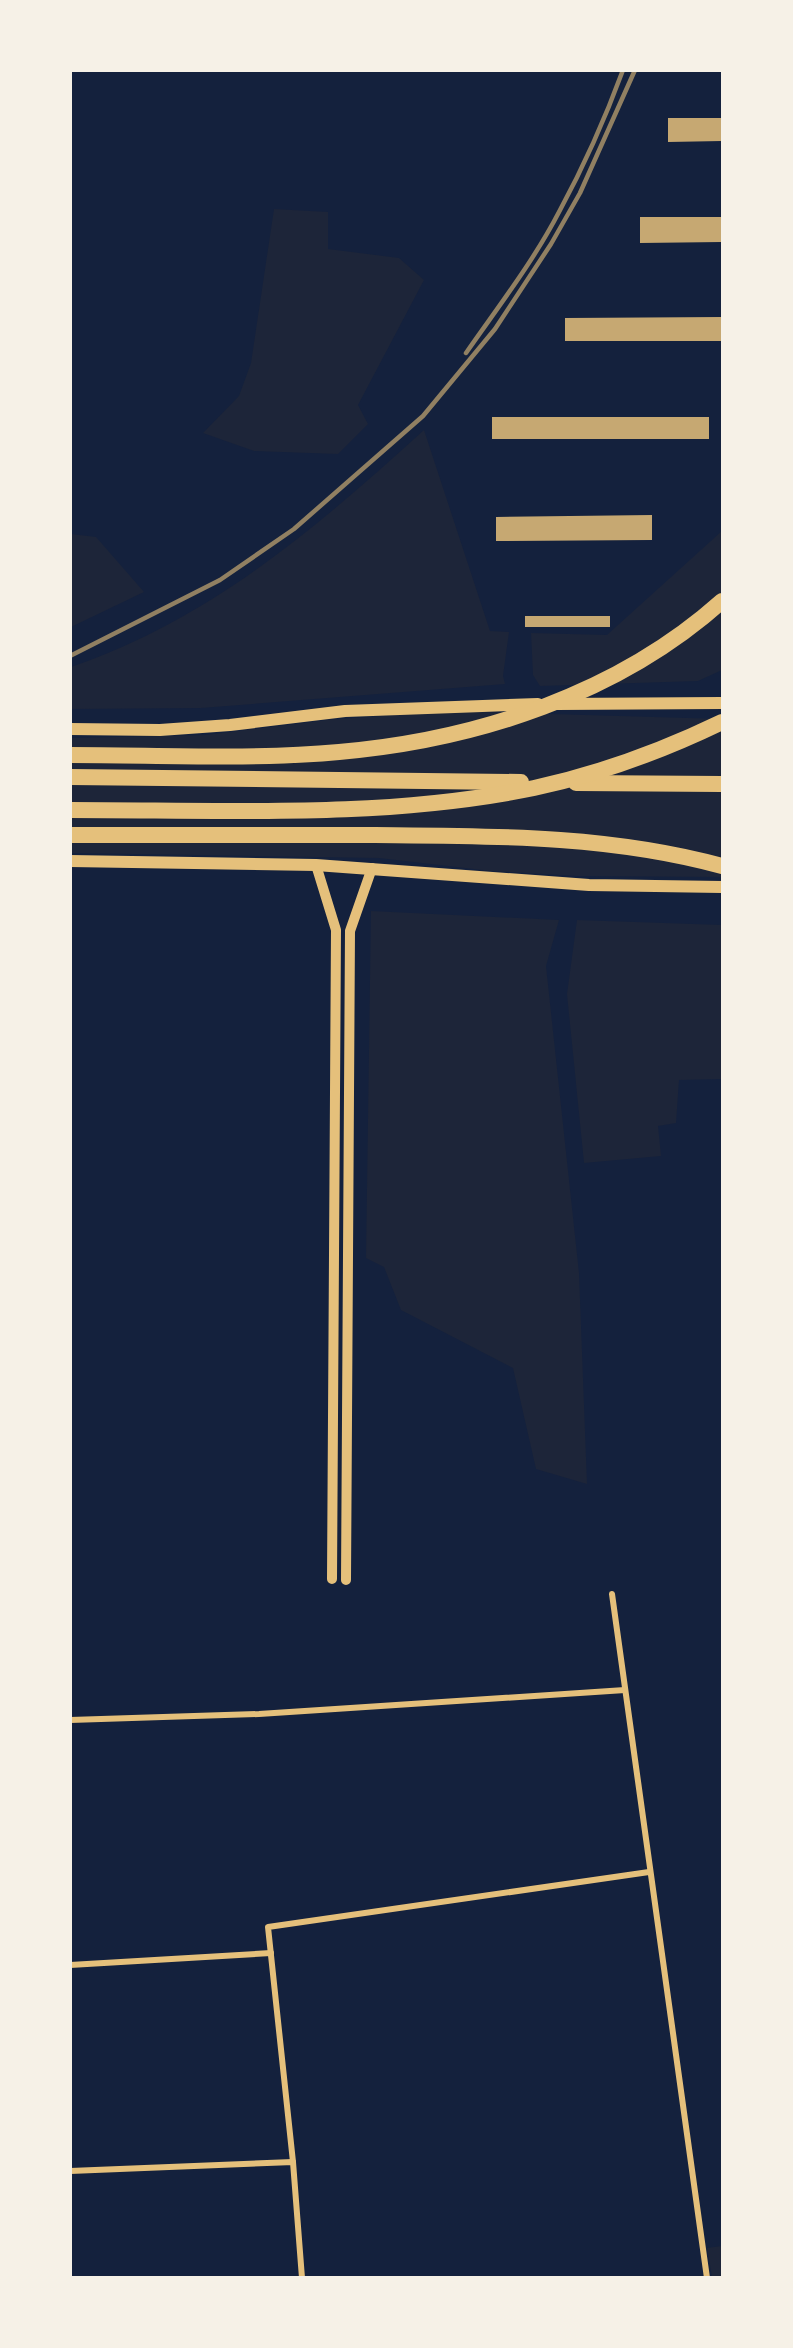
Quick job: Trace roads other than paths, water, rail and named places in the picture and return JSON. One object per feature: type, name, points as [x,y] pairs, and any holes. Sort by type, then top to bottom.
[{"type":"highway","points":[[70,755],[340,752],[427,739],[477,728],[564,699],[603,681],[669,642],[723,601]]},
{"type":"highway","points":[[70,810],[318,809],[430,803],[474,798],[542,786],[612,767],[723,722]]},
{"type":"highway","points":[[70,777],[723,784]]},
{"type":"highway","points":[[70,835],[501,836],[603,843],[662,852],[723,867]]},
{"type":"main road","points":[[70,729],[160,730],[345,711],[439,706],[723,703]]},
{"type":"main road","points":[[70,861],[316,865],[589,885],[723,887]]},
{"type":"street","points":[[316,865],[336,930],[332,1580]]},
{"type":"street","points":[[346,1580],[350,931],[372,868]]},
{"type":"street","points":[[612,1594],[707,2277]]},
{"type":"street","points":[[70,1720],[259,1714],[625,1690]]},
{"type":"street","points":[[302,2277],[293,2162],[268,1927],[649,1872]]},
{"type":"street","points":[[70,1965],[272,1953]]},
{"type":"street","points":[[70,2171],[293,2162]]},
{"type":"railway","points":[[466,353],[549,231],[585,160],[623,70]]},
{"type":"railway","points":[[70,656],[220,580],[294,529],[423,416],[495,329],[551,244],[580,193],[635,70]]}]
